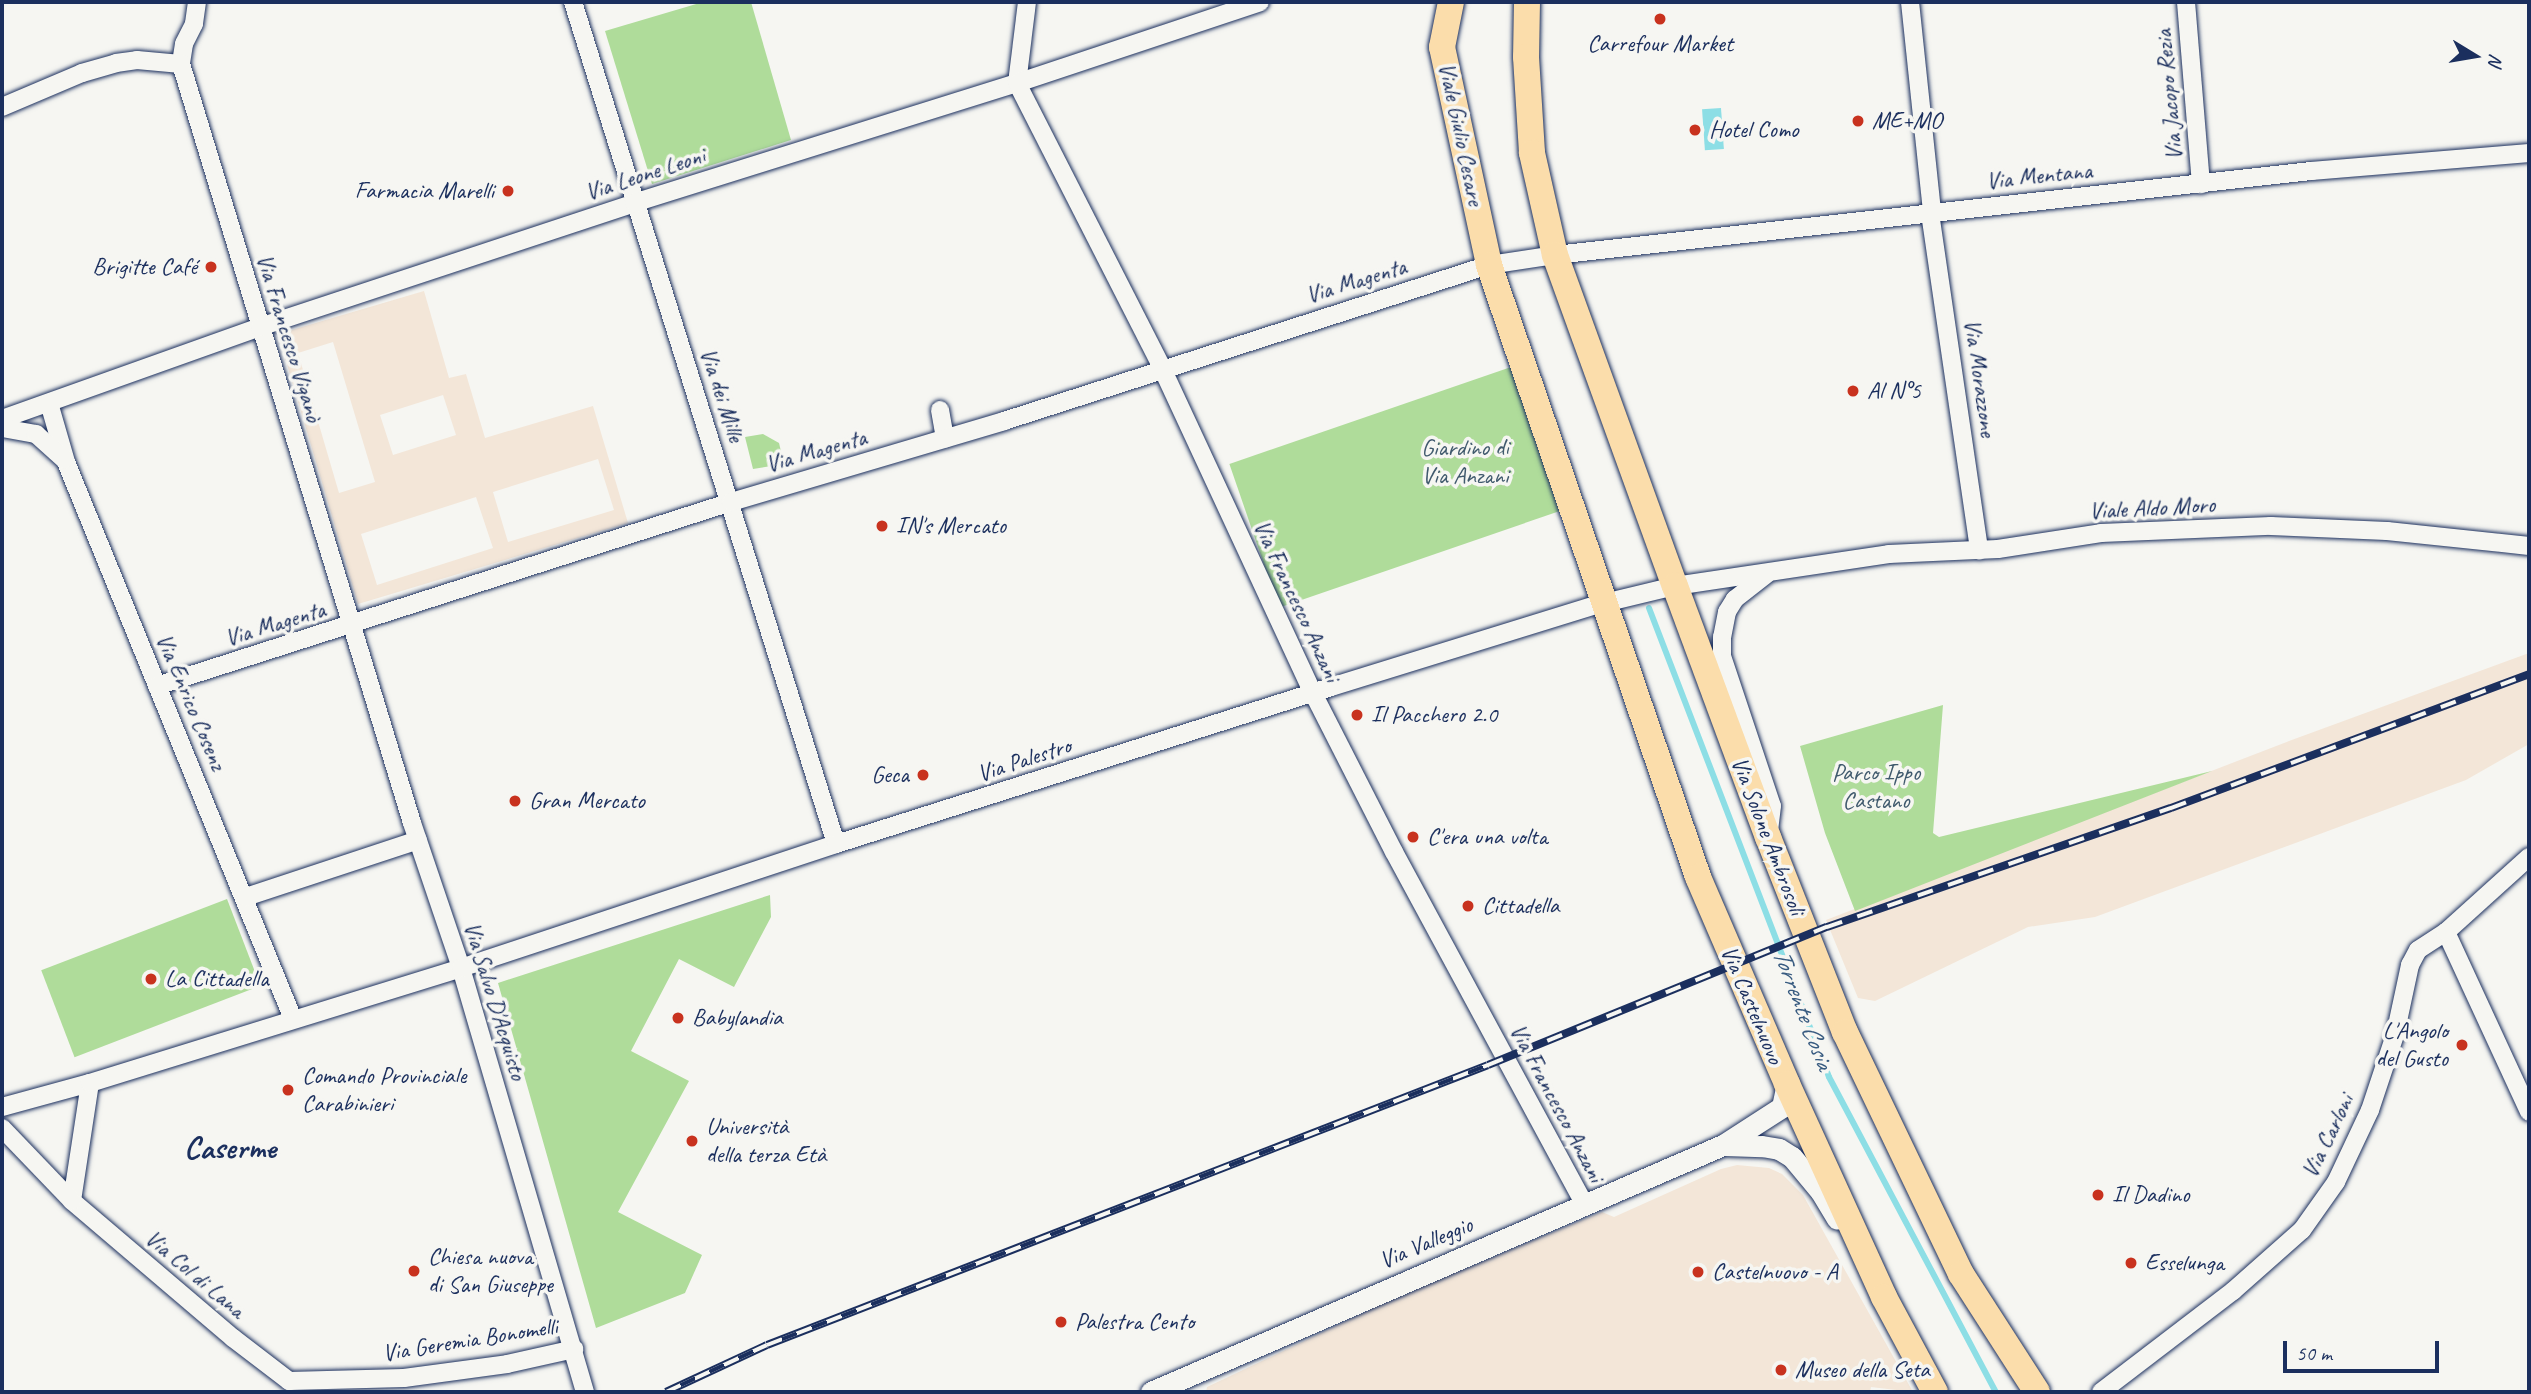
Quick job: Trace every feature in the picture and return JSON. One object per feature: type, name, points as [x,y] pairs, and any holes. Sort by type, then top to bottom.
[{"type":"main road","name":"Viale Giulio Cesare","points":[[1451,2],[1442,47],[1489,265]]},
{"type":"main road","points":[[1527,2],[1526,57],[1532,153],[1555,255]]},
{"type":"main road","name":"Via Solone Ambrosoli","points":[[1555,255],[1667,588],[1845,1032],[1961,1274],[2037,1392]]},
{"type":"main road","points":[[1489,265],[1612,600]]},
{"type":"main road","name":"Via Castelnuovo","points":[[1612,600],[1702,889],[1884,1297],[1936,1392]]},
{"type":"street","points":[[2,107],[82,73],[116,63],[137,60],[181,64],[184,44],[194,24],[197,2]]},
{"type":"street","name":"Via dei Mille","points":[[573,2],[836,844]]},
{"type":"street","points":[[1017,83],[1027,2]]},
{"type":"street","name":"Via Leone Leoni","points":[[2,419],[260,327],[634,202],[1017,83],[1205,18],[1260,2]]},
{"type":"street","name":"Via Morazzone","points":[[1910,2],[1931,213],[1979,550]]},
{"type":"street","name":"Via Jacopo Rezia","points":[[2186,2],[2201,184]]},
{"type":"street","name":"Via Francesco Viganò","points":[[181,64],[353,625]]},
{"type":"street","name":"Via Francesco Anzani","points":[[1017,83],[1161,368],[1313,693],[1394,852],[1584,1204]]},
{"type":"street","name":"Via Mentana","points":[[1555,255],[2311,171],[2529,153]]},
{"type":"street","points":[[1489,265],[1555,255]]},
{"type":"street","name":"Via Magenta","points":[[157,686],[731,502],[945,439],[1489,265]]},
{"type":"street","name":"Via Enrico Cosenz","points":[[49,403],[66,462],[246,897],[293,1019]]},
{"type":"street","points":[[940,410],[945,439]]},
{"type":"street","points":[[2,428],[36,434],[66,462]]},
{"type":"street","name":"Viale Aldo Moro","points":[[1612,600],[1778,569],[1889,554],[1979,550],[2101,533],[2271,526],[2387,531],[2529,546]]},
{"type":"street","name":"Viale Aldo Moro","points":[[1768,837],[1772,806],[1722,656],[1722,637],[1727,612],[1734,599],[1754,581],[1778,569]]},
{"type":"street","name":"Via Palestro","points":[[90,1083],[461,968],[836,844],[1612,600]]},
{"type":"street","name":"Via Salvo D'Acquisto","points":[[353,625],[418,840],[461,968],[585,1392]]},
{"type":"street","points":[[246,897],[418,840]]},
{"type":"street","name":"Via Carloni","points":[[2101,1392],[2233,1291],[2302,1230],[2336,1182],[2371,1110],[2395,1035],[2410,965],[2418,950],[2446,932],[2529,857]]},
{"type":"street","points":[[2446,932],[2529,1112]]},
{"type":"street","points":[[2,1107],[90,1083],[72,1201]]},
{"type":"street","name":"Via Valleggio","points":[[1151,1392],[1723,1145],[1782,1107],[1787,1084]]},
{"type":"street","name":"Via Col di Lana","points":[[2,1128],[72,1201],[233,1338],[289,1381]]},
{"type":"street","name":"Via Valleggio","points":[[1723,1145],[1762,1146],[1779,1149],[1792,1157],[1821,1192],[1884,1297]]},
{"type":"street","name":"Via Geremia Bonomelli","points":[[289,1381],[416,1377],[507,1364],[574,1349]]},
{"type":"shaded area","points":[[424,291],[449,378],[466,374],[485,438],[593,406],[628,523],[358,604],[278,334]],"holes":[[[333,342],[375,482],[339,493],[298,353]],[[443,395],[456,435],[393,455],[380,415]],[[598,459],[614,510],[508,542],[493,492]],[[476,497],[493,548],[377,585],[361,534]]]},
{"type":"shaded area","points":[[2529,653],[2529,744],[2466,780],[2095,917],[2028,927],[1875,1001],[1858,998],[1826,920],[2289,741]]},
{"type":"shaded area","points":[[1737,1165],[1769,1168],[1782,1174],[1803,1195],[1913,1392],[1871,1387],[1870,1392],[1206,1392],[1207,1387],[1399,1296],[1602,1212],[1614,1217],[1721,1169]]},
{"type":"green space","points":[[703,2],[751,2],[791,140],[652,184],[605,31]]},
{"type":"green space","name":"Giardino di Via Anzani","points":[[1514,366],[1563,510],[1279,608],[1229,464]]},
{"type":"green space","points":[[763,434],[779,443],[784,464],[753,469],[745,437]]},
{"type":"green space","name":"Parco Ippo Castano","points":[[1943,705],[1933,833],[1939,837],[2212,771],[1855,911],[1825,833],[1800,746]]},
{"type":"green space","points":[[770,895],[771,917],[734,987],[679,959],[631,1051],[689,1081],[618,1212],[702,1255],[685,1293],[596,1328],[498,983]]},
{"type":"green space","name":"La Cittadella","points":[[227,899],[260,986],[75,1057],[41,970]]},
{"type":"water","points":[[1721,108],[1724,149],[1705,150],[1702,109]]},
{"type":"waterway","name":"Torrente Cosia","points":[[1649,608],[1829,1077],[1996,1392]]},
{"type":"railway","points":[[666,1392],[767,1345],[1488,1065],[1827,927],[2171,808],[2529,674]]},
{"type":"place","name":"Carrefour Market","points":[[1660,19]]},
{"type":"place","name":"ME+MO","points":[[1858,121]]},
{"type":"place","name":"Hotel Como","points":[[1695,130]]},
{"type":"place","name":"Farmacia Marelli","points":[[508,191]]},
{"type":"place","name":"Brigitte Café","points":[[211,267]]},
{"type":"place","name":"Al N°5","points":[[1853,391]]},
{"type":"place","name":"IN's Mercato","points":[[882,526]]},
{"type":"place","name":"Il Pacchero 2.0","points":[[1357,715]]},
{"type":"place","name":"Geca","points":[[923,775]]},
{"type":"place","name":"Gran Mercato","points":[[515,801]]},
{"type":"place","name":"C'era una volta","points":[[1413,837]]},
{"type":"place","name":"Cittadella","points":[[1468,906]]},
{"type":"place","name":"La Cittadella","points":[[151,979]]},
{"type":"place","name":"Babylandia","points":[[678,1018]]},
{"type":"place","name":"L'Angolo del Gusto","points":[[2462,1045]]},
{"type":"place","name":"Comando Provinciale Carabinieri","points":[[288,1090]]},
{"type":"place","name":"Università della terza Età","points":[[692,1141]]},
{"type":"place","name":"Il Dadino","points":[[2098,1195]]},
{"type":"place","name":"Esselunga","points":[[2131,1263]]},
{"type":"place","name":"Chiesa nuova di San Giuseppe","points":[[414,1271]]},
{"type":"place","name":"Castelnuovo - A","points":[[1698,1272]]},
{"type":"place","name":"Palestra Cento","points":[[1061,1322]]},
{"type":"place","name":"Museo della Seta","points":[[1781,1370]]},
{"type":"district","name":"Caserme","points":[[230,1148]]}]
